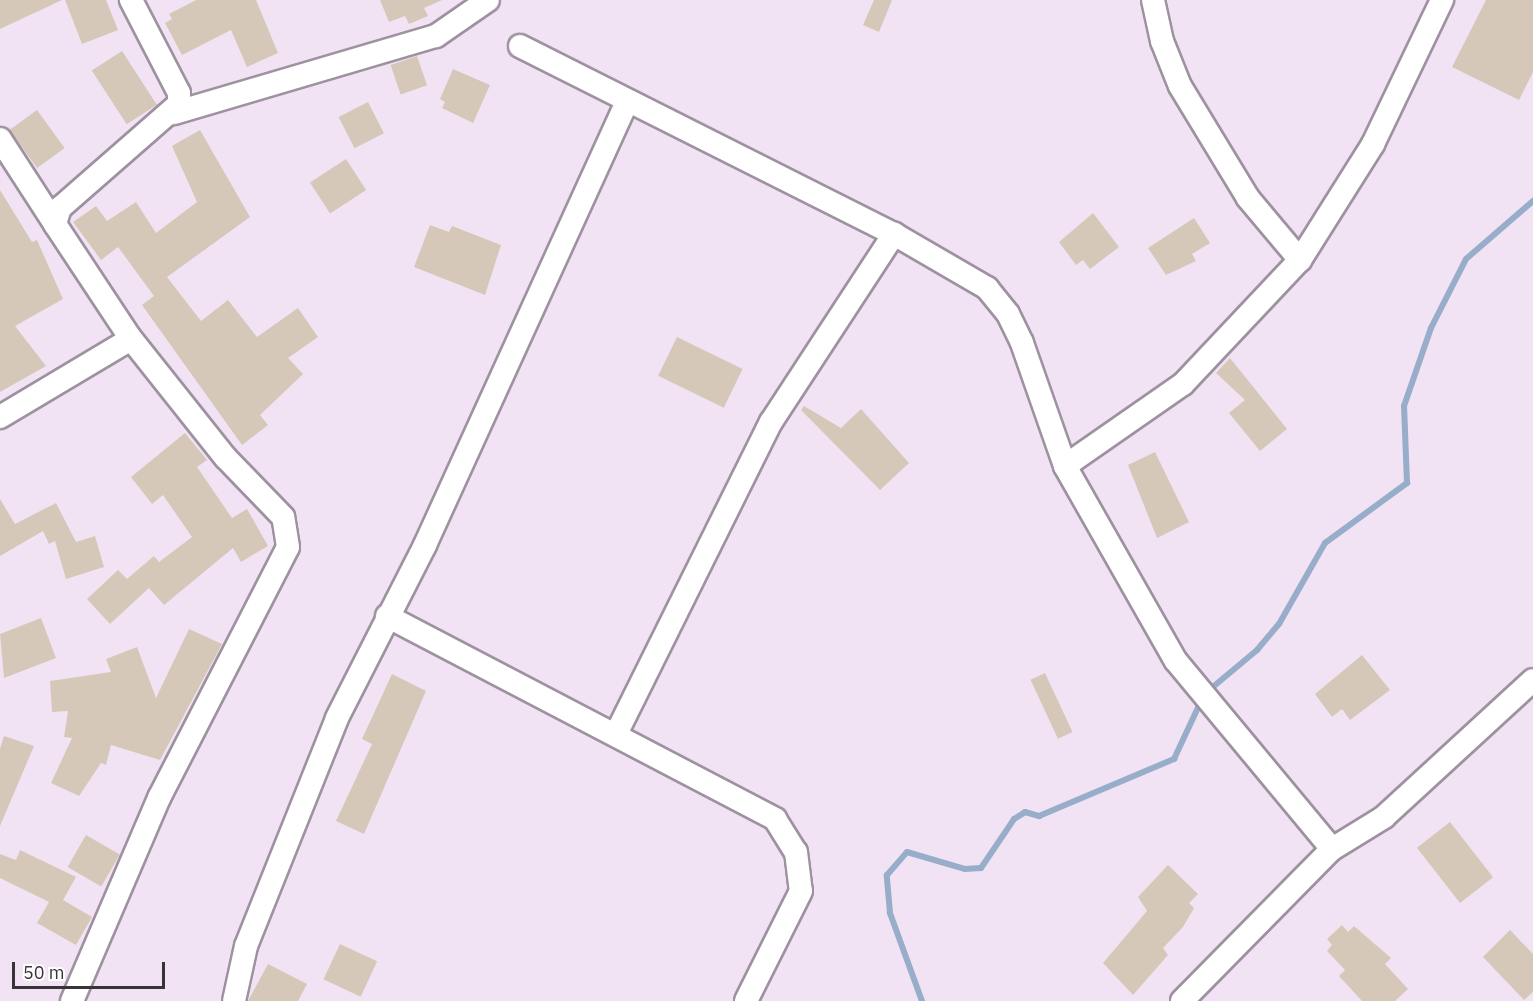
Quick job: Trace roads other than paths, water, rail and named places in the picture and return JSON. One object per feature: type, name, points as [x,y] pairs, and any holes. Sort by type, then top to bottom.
[{"type":"street","points":[[131,0],[179,93],[174,113]]},
{"type":"street","points":[[55,224],[60,208],[84,185],[174,113],[436,36],[488,0]]},
{"type":"street","points":[[1153,0],[1162,41],[1180,86],[1248,198],[1300,260]]},
{"type":"street","points":[[1065,466],[1183,384],[1300,260],[1373,144],[1442,0]]},
{"type":"street","points":[[520,46],[894,234],[987,288],[1008,314],[1065,466],[1176,661],[1332,849]]},
{"type":"street","points":[[234,1001],[246,946],[337,718],[425,545],[627,101]]},
{"type":"street","points":[[0,139],[130,339],[225,457],[283,517],[288,548],[159,798],[72,1001]]},
{"type":"street","points":[[616,734],[771,422],[894,234]]},
{"type":"street","points":[[0,417],[130,339]]},
{"type":"street","points":[[387,616],[775,819],[796,852],[801,891],[746,1001]]},
{"type":"street","points":[[1182,1001],[1332,849],[1384,817],[1533,680]]},
{"type":"waterway","points":[[1208,691],[1257,650],[1279,624],[1325,543],[1407,483],[1404,406],[1431,328],[1466,259],[1533,201]]},
{"type":"waterway","points":[[922,1001],[890,913],[887,875],[907,852],[965,869],[981,868],[1014,819],[1025,812],[1039,816],[1174,759],[1202,699]]}]
